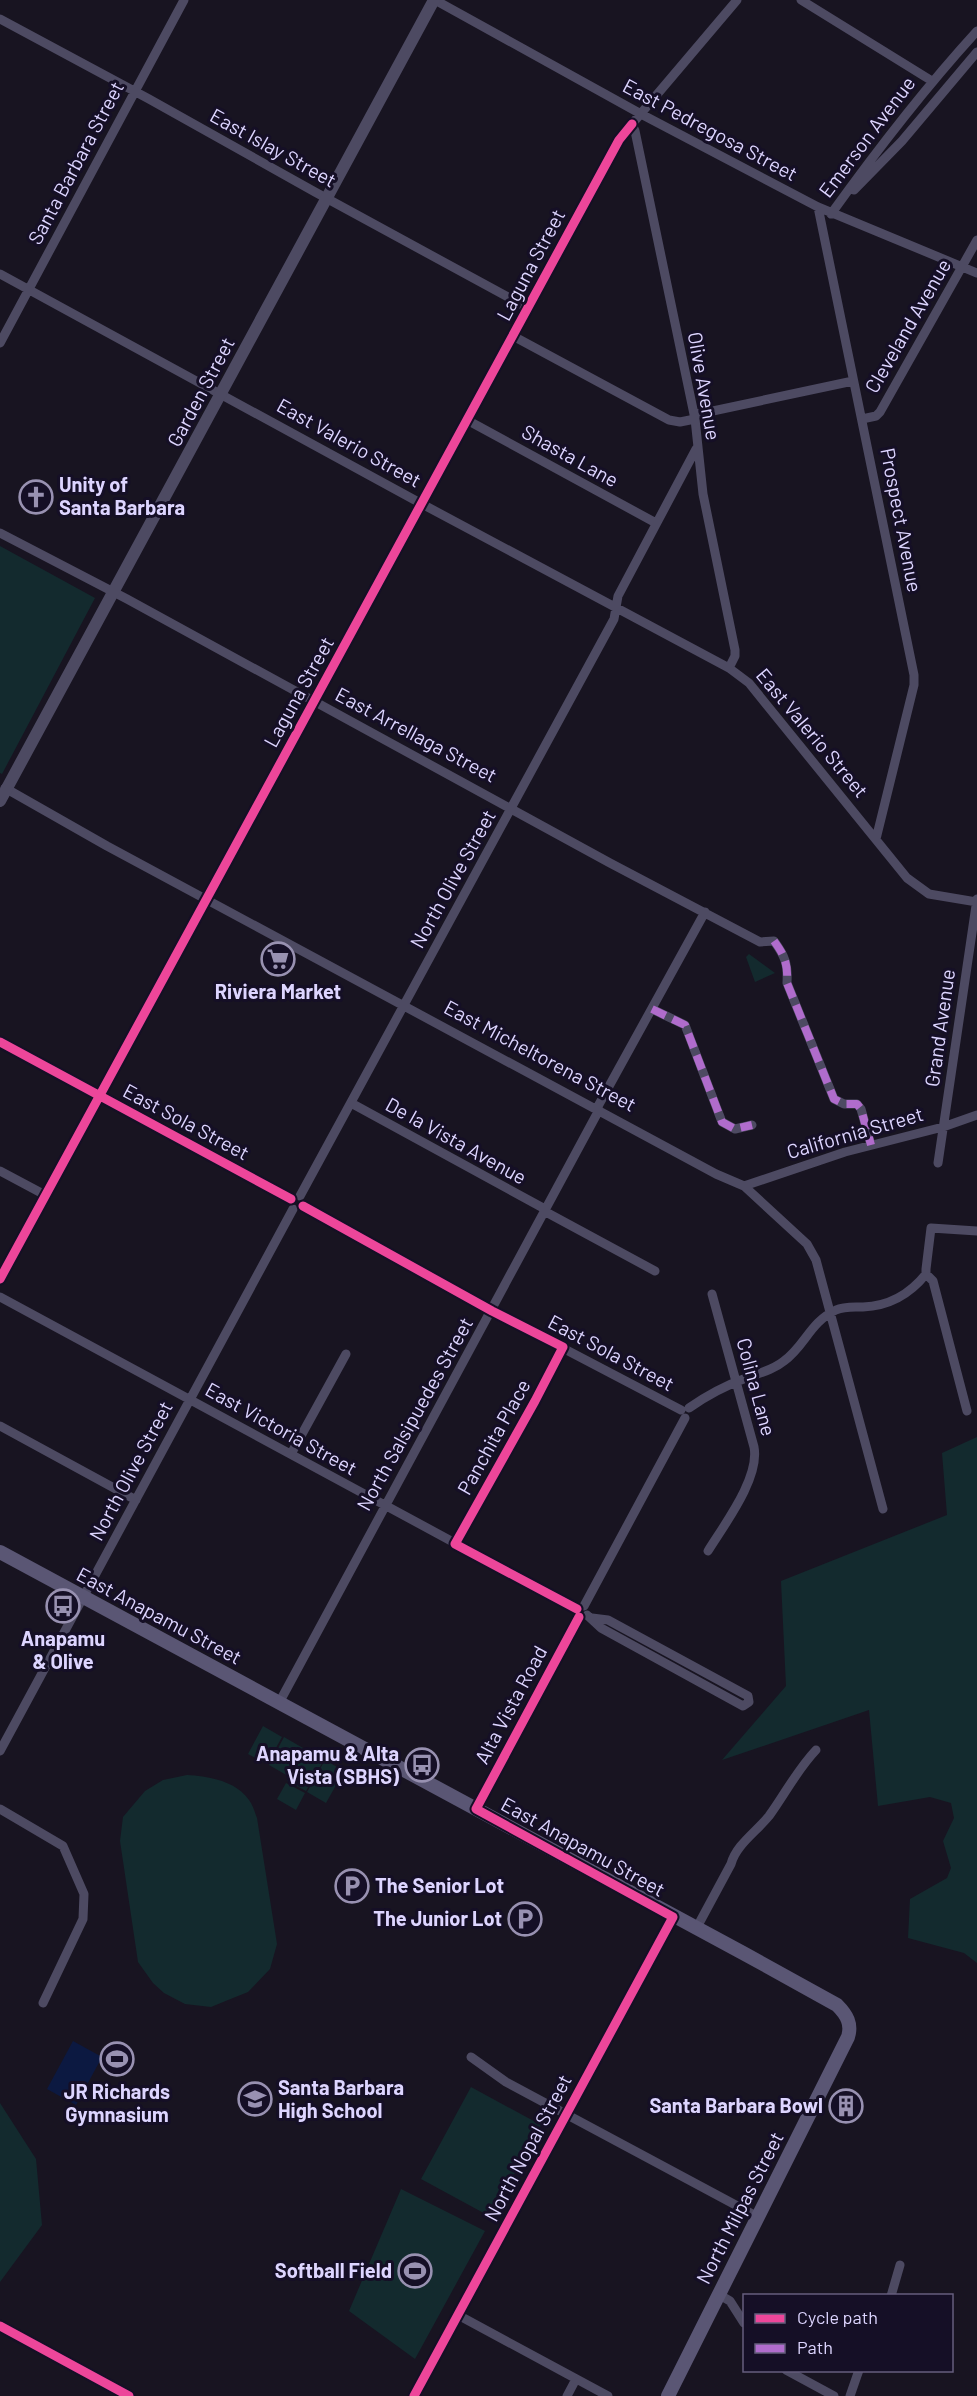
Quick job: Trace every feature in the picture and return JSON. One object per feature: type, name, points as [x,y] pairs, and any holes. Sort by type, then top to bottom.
[{"type":"main road","name":"East Anapamu Street","points":[[0,1552],[837,2006],[848,2020],[848,2037]]},
{"type":"main road","name":"North Milpas Street","points":[[668,2396],[848,2037]]},
{"type":"street","name":"Santa Barbara Street","points":[[0,343],[184,0]]},
{"type":"street","name":"East Pedregosa Street","points":[[435,0],[641,114],[818,207],[977,273]]},
{"type":"street","name":"Garden Street","points":[[0,801],[3,787],[113,592],[435,0]]},
{"type":"street","points":[[632,124],[737,0]]},
{"type":"street","points":[[801,0],[932,81]]},
{"type":"street","name":"East Islay Street","points":[[0,19],[528,308]]},
{"type":"street","name":"Emerson Avenue","points":[[831,213],[932,81],[977,31]]},
{"type":"street","name":"Emerson Avenue","points":[[831,213],[902,141],[977,51]]},
{"type":"street","name":"Laguna Street","points":[[0,1279],[619,140],[632,124]]},
{"type":"street","name":"Olive Avenue","points":[[632,124],[698,439],[696,449],[703,494],[735,650],[735,656],[729,668]]},
{"type":"street","name":"Prospect Avenue","points":[[818,207],[914,675],[914,685],[876,839]]},
{"type":"street","name":"Cleveland Avenue","points":[[862,420],[876,416],[880,412],[977,240]]},
{"type":"street","name":"East Valerio Street","points":[[0,274],[729,668],[749,683],[907,878],[929,894],[977,901]]},
{"type":"street","points":[[513,336],[669,420],[680,422],[853,381]]},
{"type":"street","name":"Shasta Lane","points":[[467,420],[656,523]]},
{"type":"street","name":"North Olive Street","points":[[0,1751],[614,619],[618,596],[696,449]]},
{"type":"street","name":"East Arrellaga Street","points":[[0,533],[760,942],[774,941],[784,955],[790,993],[798,1014],[804,1022],[834,1099],[844,1104],[857,1104],[861,1109],[871,1145]]},
{"type":"street","name":"East Micheltorena Street","points":[[3,787],[716,1174],[744,1186],[807,1244],[816,1260],[883,1509]]},
{"type":"street","name":"Grand Avenue","points":[[938,1162],[977,901]]},
{"type":"street","name":"North Salsipuedes Street","points":[[279,1703],[705,912]]},
{"type":"street","points":[[652,1009],[685,1025],[722,1122],[735,1129],[752,1125]]},
{"type":"street","name":"East Sola Street","points":[[0,1043],[492,1311],[685,1412]]},
{"type":"street","name":"De la Vista Avenue","points":[[351,1103],[655,1272]]},
{"type":"street","name":"California Street","points":[[744,1186],[871,1145],[943,1127],[977,1114]]},
{"type":"street","points":[[0,1171],[46,1196]]},
{"type":"street","points":[[685,1412],[737,1382],[783,1363],[792,1356],[809,1331],[830,1312],[842,1307],[871,1306],[894,1299],[914,1287],[926,1274],[931,1228],[977,1231]]},
{"type":"street","points":[[926,1274],[933,1281],[967,1412]]},
{"type":"street","name":"Colina Lane","points":[[708,1551],[755,1466],[754,1448],[711,1294]]},
{"type":"street","name":"East Victoria Street","points":[[0,1297],[584,1613],[608,1620],[748,1696],[750,1702],[743,1706],[601,1628],[584,1613]]},
{"type":"street","name":"Panchita Place","points":[[455,1544],[535,1401],[562,1347]]},
{"type":"street","points":[[291,1454],[346,1354]]},
{"type":"street","name":"Alta Vista Road","points":[[476,1809],[584,1613],[685,1412]]},
{"type":"street","points":[[0,1426],[136,1500]]},
{"type":"street","points":[[696,1929],[731,1864],[734,1854],[768,1817],[802,1765],[816,1750]]},
{"type":"street","points":[[0,1809],[60,1843],[66,1850],[84,1894],[84,1914],[43,2003]]},
{"type":"street","name":"North Nopal Street","points":[[414,2396],[673,1917]]},
{"type":"street","points":[[471,2057],[506,2082],[758,2217]]},
{"type":"street","points":[[891,2294],[900,2265]]},
{"type":"street","points":[[718,2294],[730,2301],[743,2321]]},
{"type":"street","points":[[458,2314],[608,2396]]},
{"type":"street","points":[[0,2326],[129,2396]]},
{"type":"street","points":[[790,2372],[834,2396]]},
{"type":"street","points":[[850,2396],[858,2372]]},
{"type":"street","points":[[567,2396],[576,2379]]},
{"type":"green space","points":[[0,546],[95,598],[2,774],[0,773]]},
{"type":"green space","points":[[749,954],[775,973],[755,982],[746,957]]},
{"type":"green space","points":[[977,1437],[977,1963],[964,1953],[908,1938],[910,1899],[947,1878],[951,1868],[943,1841],[954,1818],[951,1803],[930,1797],[878,1806],[869,1710],[722,1760],[786,1686],[781,1581],[947,1515],[942,1453]]},
{"type":"green space","points":[[263,1726],[282,1737],[267,1764],[248,1754]]},
{"type":"green space","points":[[284,1737],[303,1748],[288,1776],[269,1765]]},
{"type":"green space","points":[[305,1749],[324,1760],[306,1791],[287,1781]]},
{"type":"green space","points":[[325,1760],[344,1771],[326,1803],[307,1792]]},
{"type":"green space","points":[[187,1775],[212,1778],[229,1784],[237,1788],[252,1804],[257,1818],[277,1944],[270,1969],[248,1992],[211,2007],[185,2004],[164,1993],[153,1983],[138,1962],[120,1841],[123,1817],[145,1791],[163,1780]]},
{"type":"green space","points":[[286,1783],[305,1793],[296,1810],[277,1799]]},
{"type":"green space","points":[[471,2087],[541,2125],[491,2217],[421,2179]]},
{"type":"green space","points":[[0,2103],[36,2159],[42,2225],[0,2282]]},
{"type":"green space","name":"Softball Field","points":[[401,2189],[485,2231],[415,2359],[349,2311]]},
{"type":"water","points":[[73,2041],[102,2057],[76,2105],[47,2089]]},
{"type":"marked path","points":[[774,941],[785,960],[787,983],[834,1099],[844,1104],[857,1104],[861,1109],[871,1145]]},
{"type":"marked path","points":[[652,1009],[685,1025],[722,1122],[735,1129],[752,1125]]},
{"type":"cycle path","points":[[0,1279],[619,140],[632,124]]},
{"type":"cycle path","points":[[0,1042],[291,1199]]},
{"type":"cycle path","points":[[303,1206],[492,1311],[563,1347],[455,1544],[577,1609]]},
{"type":"cycle path","points":[[414,2396],[673,1917],[476,1809],[579,1617]]},
{"type":"cycle path","points":[[0,2326],[129,2396]]},
{"type":"place","name":"Unity of Santa Barbara","points":[[36,497]]},
{"type":"place","name":"Riviera Market","points":[[278,959]]},
{"type":"place","name":"Anapamu & Olive","points":[[63,1606]]},
{"type":"place","name":"Anapamu & Alta Vista (SBHS)","points":[[422,1765]]},
{"type":"place","name":"The Senior Lot","points":[[352,1886]]},
{"type":"place","name":"The Junior Lot","points":[[525,1919]]},
{"type":"place","name":"JR Richards Gymnasium","points":[[117,2059]]},
{"type":"place","name":"Santa Barbara High School","points":[[255,2099]]},
{"type":"place","name":"Santa Barbara Bowl","points":[[846,2106]]},
{"type":"place","name":"Softball Field","points":[[415,2271]]}]
